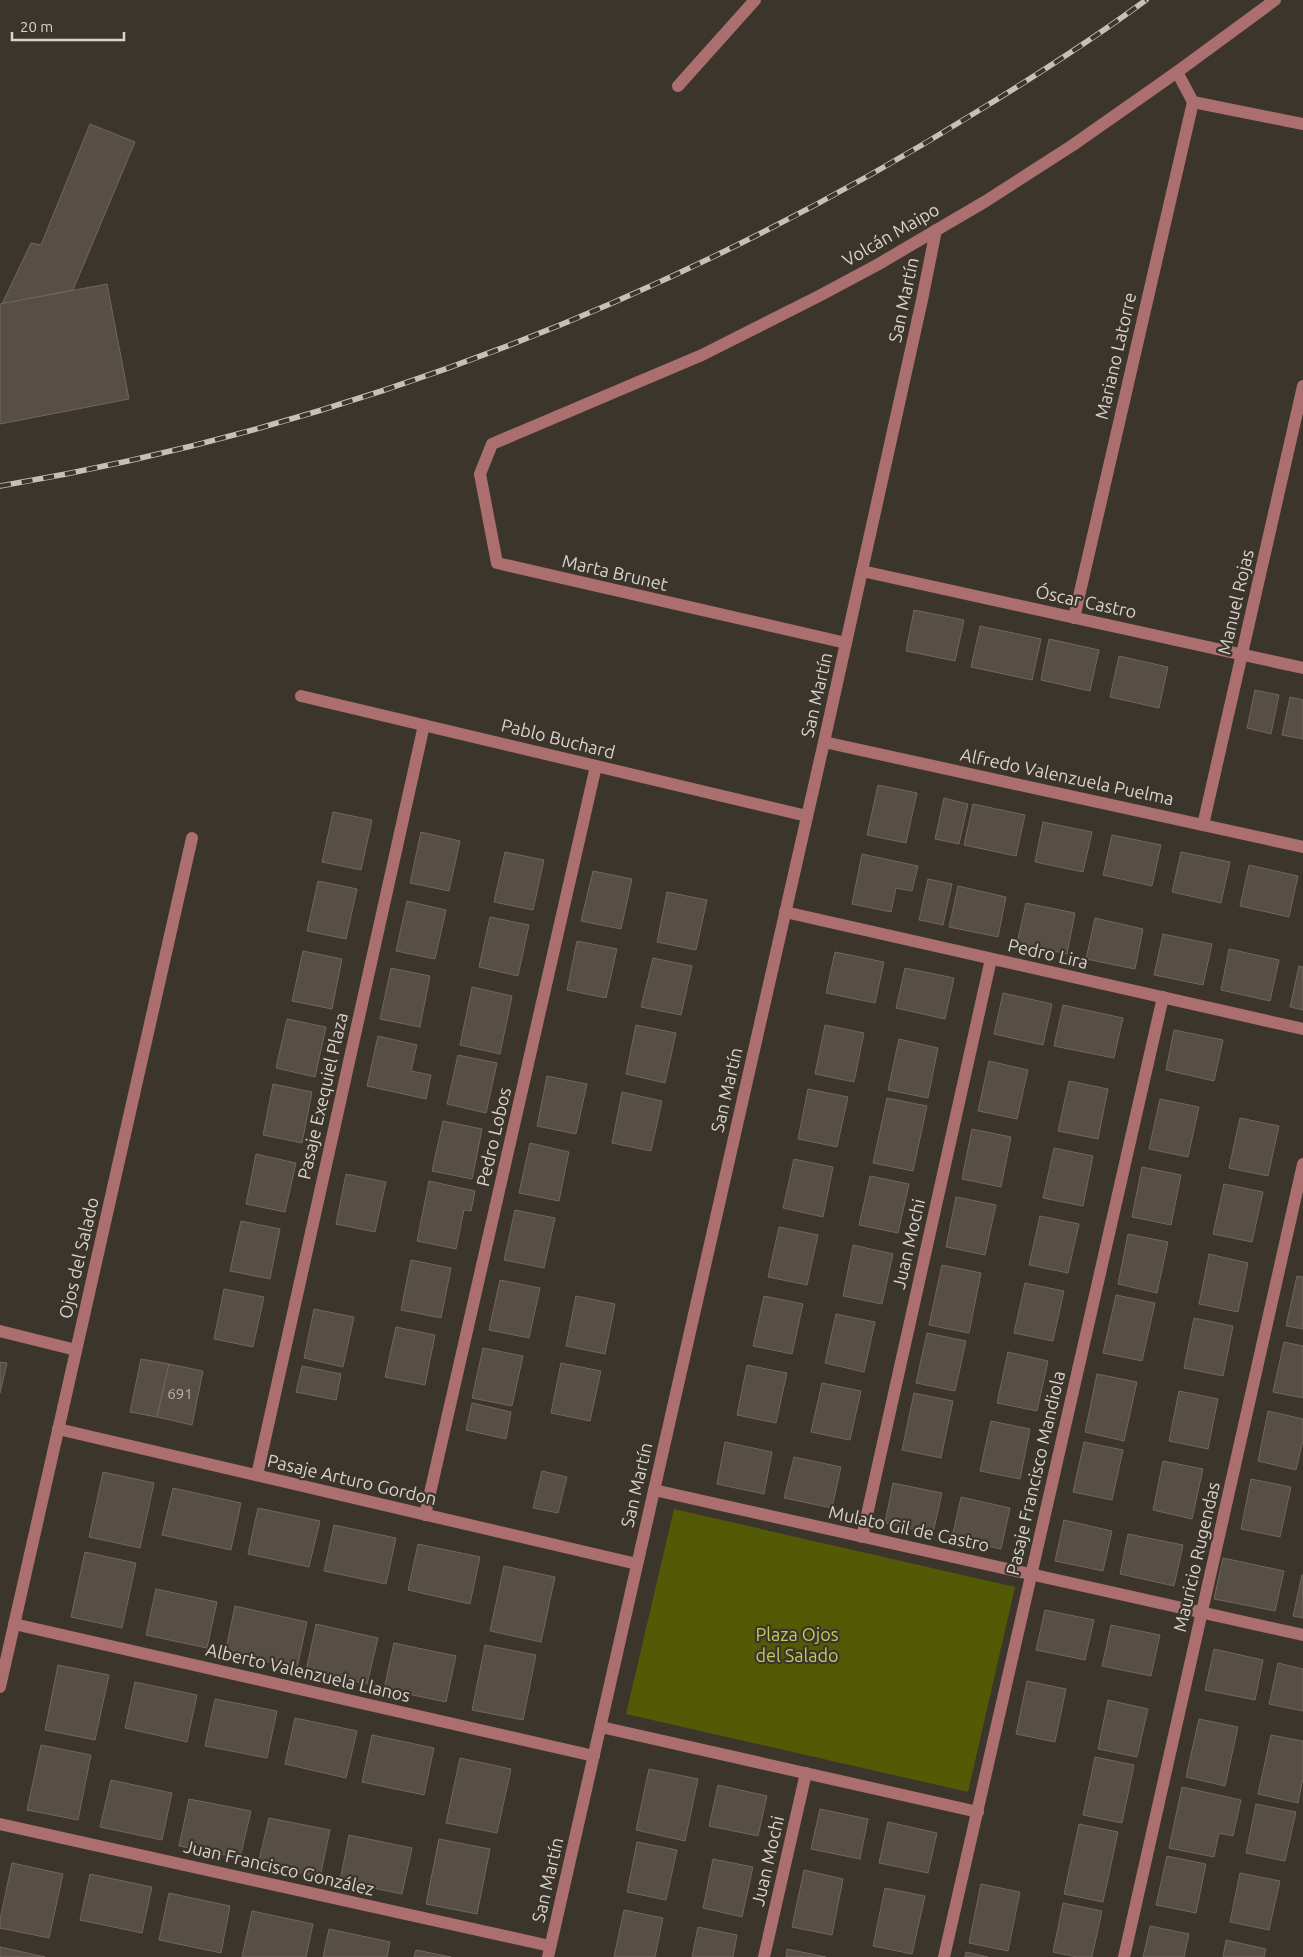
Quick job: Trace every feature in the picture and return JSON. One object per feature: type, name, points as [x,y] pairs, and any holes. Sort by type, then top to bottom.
[{"type":"street","points":[[678,86],[755,0]]},
{"type":"street","name":"Volcán Maipo","points":[[492,444],[702,355],[819,296],[936,230],[986,201],[1073,145],[1178,72],[1275,0]]},
{"type":"street","points":[[1178,72],[1193,102],[1303,124]]},
{"type":"street","name":"Mariano Latorre","points":[[1074,618],[1193,102]]},
{"type":"street","name":"San Martín","points":[[549,1952],[824,742],[936,230]]},
{"type":"street","name":"Manuel Rojas","points":[[1203,825],[1303,386]]},
{"type":"street","name":"Marta Brunet","points":[[492,444],[480,474],[497,564],[846,643]]},
{"type":"street","name":"Óscar Castro","points":[[862,571],[1303,668]]},
{"type":"street","name":"Pablo Buchard","points":[[301,696],[807,816]]},
{"type":"street","name":"Pasaje Exequiel Plaza","points":[[257,1475],[424,725]]},
{"type":"street","name":"Alfredo Valenzuela Puelma","points":[[824,742],[1303,847]]},
{"type":"street","name":"Pedro Lobos","points":[[425,1515],[596,766]]},
{"type":"street","name":"Ojos del Salado","points":[[0,1687],[192,838]]},
{"type":"street","name":"Pedro Lira","points":[[785,912],[1303,1029]]},
{"type":"street","name":"Juan Mochi","points":[[862,1537],[991,959]]},
{"type":"street","name":"Pasaje Francisco Mandiola","points":[[944,1957],[1163,997]]},
{"type":"street","name":"Mauricio Rugendas","points":[[1124,1957],[1303,1164]]},
{"type":"street","points":[[0,1332],[76,1350]]},
{"type":"street","name":"Pasaje Arturo Gordon","points":[[58,1429],[637,1564]]},
{"type":"street","name":"Mulato Gil de Castro","points":[[654,1490],[1303,1635]]},
{"type":"street","name":"Alberto Valenzuela Llanos","points":[[14,1624],[594,1756]]},
{"type":"street","points":[[601,1727],[978,1812]]},
{"type":"street","name":"Juan Mochi","points":[[764,1957],[806,1773]]},
{"type":"street","name":"Juan Francisco González","points":[[0,1824],[549,1952]]},
{"type":"green space","name":"Plaza Ojos del Salado","points":[[674,1509],[1015,1587],[968,1792],[626,1714]]},
{"type":"building","points":[[90,124],[135,142],[73,290],[2,304],[31,243],[41,245]]},
{"type":"building","points":[[107,284],[129,399],[0,424],[0,304]]},
{"type":"building","points":[[914,610],[964,620],[955,661],[906,651]]},
{"type":"building","points":[[980,626],[1041,639],[1032,680],[971,667]]},
{"type":"building","points":[[1049,639],[1099,650],[1090,691],[1041,680]]},
{"type":"building","points":[[1119,656],[1168,667],[1159,708],[1110,697]]},
{"type":"building","points":[[1255,690],[1279,695],[1271,734],[1247,728]]},
{"type":"building","points":[[1290,697],[1303,700],[1303,739],[1282,735]]},
{"type":"building","points":[[878,785],[917,793],[906,843],[867,835]]},
{"type":"building","points":[[944,798],[968,804],[959,844],[935,839]]},
{"type":"building","points":[[973,804],[1025,815],[1016,856],[964,845]]},
{"type":"building","points":[[333,812],[372,820],[361,870],[322,862]]},
{"type":"building","points":[[1043,822],[1092,832],[1083,872],[1035,862]]},
{"type":"building","points":[[421,832],[460,841],[449,891],[410,883]]},
{"type":"building","points":[[1112,835],[1161,845],[1152,886],[1103,875]]},
{"type":"building","points":[[505,852],[544,860],[533,910],[494,902]]},
{"type":"building","points":[[1181,852],[1230,862],[1221,903],[1172,892]]},
{"type":"building","points":[[862,854],[918,866],[912,891],[896,888],[891,912],[852,904]]},
{"type":"building","points":[[1249,865],[1298,876],[1289,917],[1240,906]]},
{"type":"building","points":[[593,871],[632,879],[621,929],[581,921]]},
{"type":"building","points":[[928,879],[952,884],[943,925],[919,920]]},
{"type":"building","points":[[318,881],[357,889],[346,939],[307,931]]},
{"type":"building","points":[[958,886],[1006,897],[998,937],[949,927]]},
{"type":"building","points":[[667,892],[707,900],[696,950],[657,942]]},
{"type":"building","points":[[407,901],[446,910],[435,959],[396,951]]},
{"type":"building","points":[[1026,903],[1075,913],[1067,954],[1017,943]]},
{"type":"building","points":[[490,917],[529,925],[518,976],[479,967]]},
{"type":"building","points":[[1095,918],[1143,929],[1135,969],[1086,959]]},
{"type":"building","points":[[1163,934],[1212,944],[1203,985],[1154,975]]},
{"type":"building","points":[[577,941],[617,949],[606,998],[567,990]]},
{"type":"building","points":[[1229,949],[1279,960],[1270,1001],[1221,990]]},
{"type":"building","points":[[303,951],[342,959],[332,1009],[292,1001]]},
{"type":"building","points":[[835,952],[884,962],[875,1003],[826,993]]},
{"type":"building","points":[[653,958],[692,966],[681,1015],[641,1007]]},
{"type":"building","points":[[1299,966],[1303,967],[1303,1010],[1290,1007]]},
{"type":"building","points":[[391,968],[430,976],[420,1027],[380,1019]]},
{"type":"building","points":[[905,968],[954,978],[945,1019],[896,1008]]},
{"type":"building","points":[[472,987],[512,996],[500,1054],[460,1045]]},
{"type":"building","points":[[1003,993],[1052,1004],[1043,1045],[994,1034]]},
{"type":"building","points":[[1063,1005],[1123,1018],[1114,1058],[1054,1046]]},
{"type":"building","points":[[287,1019],[326,1027],[315,1077],[276,1068]]},
{"type":"building","points":[[636,1025],[676,1033],[665,1083],[626,1074]]},
{"type":"building","points":[[825,1025],[864,1033],[854,1082],[815,1074]]},
{"type":"building","points":[[1174,1030],[1223,1040],[1214,1081],[1166,1070]]},
{"type":"building","points":[[378,1036],[417,1045],[411,1071],[431,1075],[426,1099],[367,1086]]},
{"type":"building","points":[[899,1039],[938,1048],[928,1098],[888,1090]]},
{"type":"building","points":[[458,1055],[497,1063],[486,1113],[447,1104]]},
{"type":"building","points":[[989,1061],[1028,1070],[1017,1119],[978,1111]]},
{"type":"building","points":[[547,1076],[587,1084],[576,1134],[537,1126]]},
{"type":"building","points":[[1069,1081],[1108,1089],[1098,1139],[1058,1131]]},
{"type":"building","points":[[273,1084],[312,1092],[302,1143],[263,1135]]},
{"type":"building","points":[[808,1089],[848,1097],[837,1147],[798,1139]]},
{"type":"building","points":[[622,1092],[662,1101],[651,1151],[612,1143]]},
{"type":"building","points":[[887,1098],[927,1106],[913,1171],[873,1163]]},
{"type":"building","points":[[1160,1099],[1199,1107],[1188,1157],[1149,1149]]},
{"type":"building","points":[[1240,1118],[1279,1126],[1268,1176],[1229,1168]]},
{"type":"building","points":[[443,1121],[482,1129],[472,1179],[432,1171]]},
{"type":"building","points":[[972,1129],[1011,1137],[1001,1187],[962,1179]]},
{"type":"building","points":[[530,1143],[569,1152],[559,1201],[519,1193]]},
{"type":"building","points":[[1054,1148],[1093,1156],[1083,1206],[1043,1198]]},
{"type":"building","points":[[256,1154],[296,1163],[285,1212],[246,1204]]},
{"type":"building","points":[[794,1159],[833,1167],[823,1217],[783,1208]]},
{"type":"building","points":[[1142,1167],[1181,1175],[1171,1225],[1132,1217]]},
{"type":"building","points":[[346,1174],[386,1182],[375,1232],[336,1224]]},
{"type":"building","points":[[870,1176],[909,1184],[898,1233],[859,1225]]},
{"type":"building","points":[[429,1181],[475,1191],[471,1211],[464,1210],[456,1249],[417,1241]]},
{"type":"building","points":[[1224,1184],[1263,1192],[1252,1242],[1213,1234]]},
{"type":"building","points":[[956,1197],[996,1205],[985,1255],[946,1247]]},
{"type":"building","points":[[515,1210],[555,1218],[544,1268],[504,1260]]},
{"type":"building","points":[[1040,1216],[1079,1224],[1068,1273],[1029,1265]]},
{"type":"building","points":[[241,1221],[280,1229],[270,1279],[230,1271]]},
{"type":"building","points":[[779,1227],[818,1235],[807,1285],[768,1277]]},
{"type":"building","points":[[1128,1234],[1168,1242],[1157,1293],[1118,1284]]},
{"type":"building","points":[[853,1245],[893,1254],[882,1304],[843,1296]]},
{"type":"building","points":[[1209,1254],[1248,1263],[1238,1312],[1199,1304]]},
{"type":"building","points":[[411,1260],[451,1268],[441,1318],[401,1310]]},
{"type":"building","points":[[942,1265],[981,1273],[969,1333],[929,1325]]},
{"type":"building","points":[[1297,1276],[1303,1277],[1303,1329],[1286,1326]]},
{"type":"building","points":[[500,1280],[540,1288],[529,1338],[489,1330]]},
{"type":"building","points":[[1025,1283],[1064,1291],[1053,1341],[1014,1333]]},
{"type":"building","points":[[224,1289],[264,1297],[253,1347],[214,1339]]},
{"type":"building","points":[[1116,1295],[1155,1303],[1142,1361],[1103,1353]]},
{"type":"building","points":[[576,1296],[615,1304],[605,1354],[566,1346]]},
{"type":"building","points":[[764,1296],[803,1304],[792,1354],[753,1346]]},
{"type":"building","points":[[314,1309],[354,1317],[343,1367],[304,1358]]},
{"type":"building","points":[[836,1314],[875,1322],[864,1372],[825,1363]]},
{"type":"building","points":[[1194,1318],[1233,1326],[1223,1376],[1184,1368]]},
{"type":"building","points":[[396,1327],[435,1335],[425,1385],[385,1377]]},
{"type":"building","points":[[927,1333],[966,1341],[955,1391],[916,1383]]},
{"type":"building","points":[[1284,1342],[1303,1346],[1303,1398],[1273,1392]]},
{"type":"building","points":[[483,1348],[523,1356],[512,1406],[472,1398]]},
{"type":"building","points":[[1008,1352],[1048,1361],[1037,1411],[997,1403]]},
{"type":"building","points":[[141,1359],[169,1364],[157,1417],[130,1412]]},
{"type":"building","points":[[0,1362],[7,1363],[0,1393]]},
{"type":"building","points":[[561,1363],[601,1371],[590,1421],[551,1413]]},
{"type":"building","points":[[169,1364],[203,1371],[192,1425],[157,1417]]},
{"type":"building","points":[[747,1365],[787,1373],[776,1423],[737,1415]]},
{"type":"building","points":[[302,1366],[341,1374],[336,1400],[296,1392]]},
{"type":"building","points":[[1097,1374],[1137,1382],[1124,1441],[1085,1432]]},
{"type":"building","points":[[822,1383],[861,1391],[850,1440],[811,1432]]},
{"type":"building","points":[[1179,1391],[1218,1399],[1208,1449],[1169,1441]]},
{"type":"building","points":[[914,1393],[953,1401],[941,1458],[902,1450]]},
{"type":"building","points":[[472,1403],[511,1412],[506,1439],[466,1430]]},
{"type":"building","points":[[1268,1411],[1303,1419],[1303,1440],[1296,1470],[1258,1461]]},
{"type":"building","points":[[991,1421],[1030,1429],[1020,1479],[980,1471]]},
{"type":"building","points":[[725,1442],[772,1452],[764,1494],[717,1484]]},
{"type":"building","points":[[1084,1442],[1123,1450],[1112,1500],[1073,1492]]},
{"type":"building","points":[[794,1457],[841,1467],[832,1508],[784,1498]]},
{"type":"building","points":[[1163,1461],[1203,1469],[1192,1519],[1153,1510]]},
{"type":"building","points":[[542,1471],[567,1477],[558,1513],[533,1508]]},
{"type":"building","points":[[103,1472],[154,1483],[140,1548],[89,1537]]},
{"type":"building","points":[[1251,1479],[1291,1487],[1280,1537],[1241,1529]]},
{"type":"building","points":[[893,1483],[942,1493],[933,1533],[885,1523]]},
{"type":"building","points":[[173,1488],[241,1503],[231,1550],[162,1535]]},
{"type":"building","points":[[961,1497],[1010,1508],[1001,1549],[952,1538]]},
{"type":"building","points":[[258,1508],[320,1521],[309,1567],[248,1554]]},
{"type":"building","points":[[1064,1520],[1112,1531],[1103,1571],[1055,1561]]},
{"type":"building","points":[[334,1525],[396,1538],[386,1584],[324,1571]]},
{"type":"building","points":[[1128,1534],[1183,1545],[1174,1586],[1120,1574]]},
{"type":"building","points":[[418,1544],[480,1557],[470,1604],[408,1590]]},
{"type":"building","points":[[85,1552],[136,1563],[122,1628],[71,1617]]},
{"type":"building","points":[[1223,1558],[1284,1571],[1275,1611],[1214,1599]]},
{"type":"building","points":[[504,1566],[555,1577],[541,1642],[490,1631]]},
{"type":"building","points":[[1303,1575],[1303,1618],[1293,1616]]},
{"type":"building","points":[[156,1589],[217,1602],[207,1648],[146,1635]]},
{"type":"building","points":[[235,1606],[307,1622],[297,1668],[225,1653]]},
{"type":"building","points":[[1045,1610],[1094,1620],[1085,1660],[1036,1650]]},
{"type":"building","points":[[316,1624],[378,1638],[367,1684],[306,1671]]},
{"type":"building","points":[[1111,1625],[1160,1635],[1151,1676],[1102,1666]]},
{"type":"building","points":[[394,1643],[456,1656],[446,1702],[384,1689]]},
{"type":"building","points":[[485,1645],[536,1655],[523,1720],[472,1710]]},
{"type":"building","points":[[1214,1649],[1263,1660],[1255,1700],[1205,1690]]},
{"type":"building","points":[[1278,1663],[1303,1669],[1303,1711],[1269,1704]]},
{"type":"building","points":[[58,1665],[109,1675],[95,1740],[45,1730]]},
{"type":"building","points":[[1027,1681],[1066,1689],[1055,1742],[1016,1734]]},
{"type":"building","points":[[135,1682],[197,1695],[187,1742],[125,1728]]},
{"type":"building","points":[[215,1699],[277,1711],[267,1758],[205,1746]]},
{"type":"building","points":[[1108,1700],[1148,1709],[1137,1757],[1098,1749]]},
{"type":"building","points":[[295,1718],[357,1731],[346,1778],[285,1764]]},
{"type":"building","points":[[1199,1719],[1238,1727],[1225,1786],[1186,1777]]},
{"type":"building","points":[[372,1735],[434,1748],[424,1795],[362,1782]]},
{"type":"building","points":[[1271,1735],[1303,1741],[1303,1778],[1298,1803],[1258,1794]]},
{"type":"building","points":[[41,1745],[91,1755],[78,1820],[27,1810]]},
{"type":"building","points":[[1095,1757],[1134,1765],[1122,1823],[1083,1815]]},
{"type":"building","points":[[460,1758],[511,1769],[497,1833],[446,1823]]},
{"type":"building","points":[[649,1769],[698,1779],[685,1841],[636,1830]]},
{"type":"building","points":[[111,1780],[172,1793],[162,1840],[100,1827]]},
{"type":"building","points":[[718,1785],[767,1796],[758,1836],[709,1826]]},
{"type":"building","points":[[1182,1787],[1241,1800],[1233,1836],[1219,1833],[1214,1857],[1169,1848]]},
{"type":"building","points":[[189,1799],[251,1811],[240,1858],[179,1846]]},
{"type":"building","points":[[1256,1804],[1296,1812],[1285,1861],[1246,1853]]},
{"type":"building","points":[[820,1809],[868,1819],[860,1859],[811,1849]]},
{"type":"building","points":[[269,1818],[330,1830],[320,1877],[258,1864]]},
{"type":"building","points":[[888,1822],[937,1833],[928,1873],[879,1863]]},
{"type":"building","points":[[1079,1824],[1118,1832],[1103,1902],[1064,1894]]},
{"type":"building","points":[[349,1835],[412,1848],[402,1894],[340,1881]]},
{"type":"building","points":[[439,1839],[490,1849],[477,1914],[426,1904]]},
{"type":"building","points":[[637,1842],[677,1850],[666,1900],[627,1892]]},
{"type":"building","points":[[1167,1856],[1206,1864],[1196,1913],[1156,1905]]},
{"type":"building","points":[[713,1859],[753,1867],[742,1917],[703,1908]]},
{"type":"building","points":[[12,1863],[63,1874],[49,1938],[0,1928]]},
{"type":"building","points":[[804,1870],[843,1879],[832,1935],[792,1927]]},
{"type":"building","points":[[1240,1873],[1280,1881],[1269,1930],[1230,1922]]},
{"type":"building","points":[[90,1874],[152,1887],[142,1933],[80,1920]]},
{"type":"building","points":[[981,1884],[1020,1892],[1008,1951],[969,1943]]},
{"type":"building","points":[[885,1888],[925,1896],[912,1954],[873,1946]]},
{"type":"building","points":[[169,1893],[230,1906],[221,1953],[159,1940]]},
{"type":"building","points":[[1063,1903],[1102,1911],[1092,1957],[1077,1957],[1053,1952]]},
{"type":"building","points":[[624,1910],[663,1918],[655,1957],[614,1957]]},
{"type":"building","points":[[252,1911],[313,1924],[306,1957],[242,1957]]},
{"type":"building","points":[[1150,1926],[1189,1934],[1184,1957],[1143,1957]]},
{"type":"building","points":[[698,1927],[737,1935],[733,1957],[692,1957]]},
{"type":"building","points":[[329,1929],[390,1942],[387,1957],[323,1957]]},
{"type":"building","points":[[1226,1940],[1266,1949],[1264,1957],[1223,1957]]},
{"type":"building","points":[[0,1947],[45,1957],[0,1957]]},
{"type":"building","points":[[787,1949],[826,1957],[786,1957]]},
{"type":"building","points":[[416,1950],[451,1957],[414,1957]]},
{"type":"building","points":[[966,1952],[988,1957],[965,1957]]},
{"type":"railway","points":[[0,486],[129,461],[257,429],[383,390],[507,346],[629,296],[748,240],[864,178],[1021,85],[1146,0]]}]
